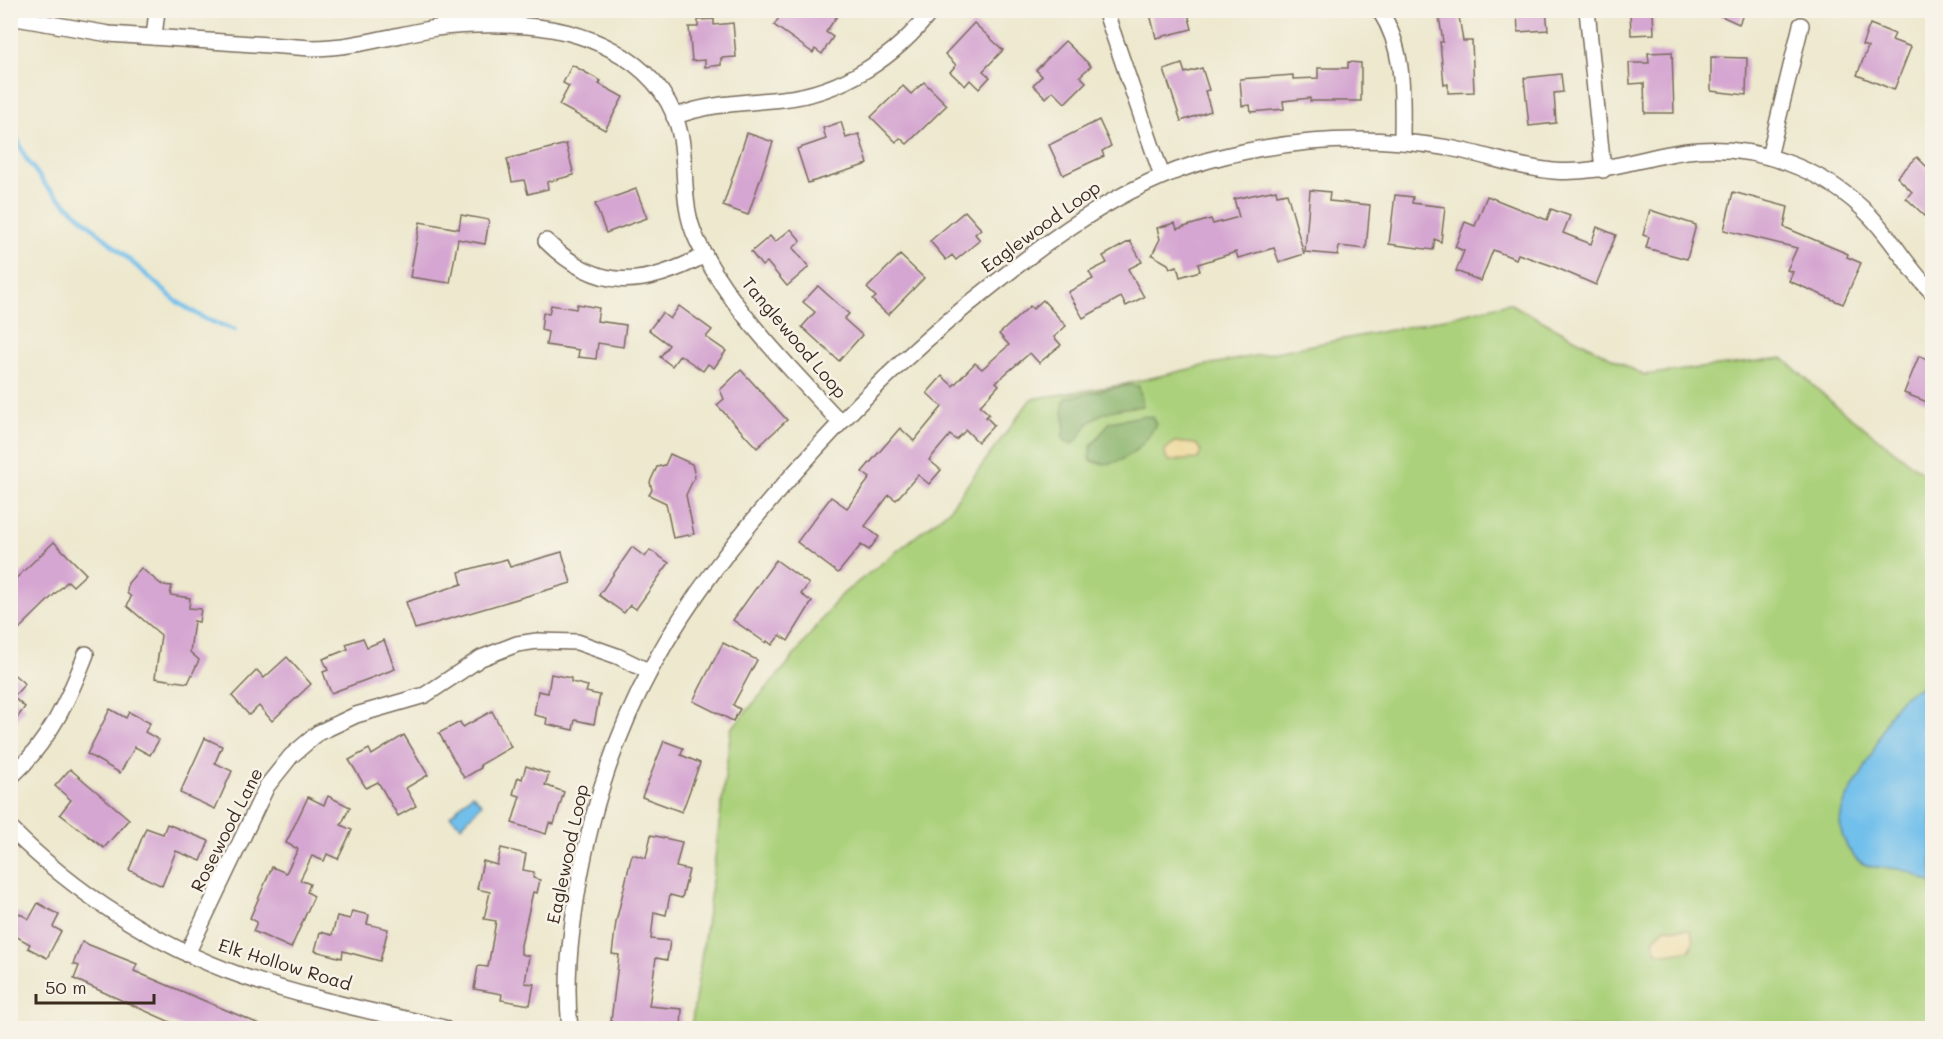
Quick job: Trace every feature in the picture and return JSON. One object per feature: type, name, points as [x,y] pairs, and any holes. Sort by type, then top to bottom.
[{"type":"street","points":[[154,37],[157,10]]},
{"type":"street","points":[[674,117],[702,107],[786,99],[835,85],[863,72],[894,50],[932,10]]},
{"type":"street","points":[[1105,10],[1162,176]]},
{"type":"street","points":[[1587,10],[1603,170]]},
{"type":"street","points":[[1380,11],[1396,40],[1399,54],[1402,142]]},
{"type":"street","name":"Tanglewood Loop","points":[[10,16],[109,34],[318,48],[463,25],[558,29],[590,38],[623,56],[651,81],[674,117],[681,137],[687,212],[705,255],[767,342],[840,422]]},
{"type":"street","points":[[1769,157],[1801,25]]},
{"type":"street","name":"Eaglewood Loop","points":[[570,1029],[567,967],[588,835],[613,753],[648,671],[696,591],[730,546],[840,422],[927,338],[1048,242],[1107,202],[1162,176],[1215,159],[1286,145],[1353,140],[1402,142],[1457,150],[1537,169],[1576,172],[1603,170],[1663,155],[1700,150],[1746,152],[1769,157],[1814,174],[1858,203],[1932,292]]},
{"type":"street","points":[[546,241],[577,268],[590,274],[621,279],[668,273],[705,255]]},
{"type":"street","name":"Rosewood Lane","points":[[187,954],[267,786],[291,756],[318,733],[356,715],[425,695],[481,658],[517,644],[537,640],[577,642],[617,656],[648,671]]},
{"type":"street","points":[[10,778],[32,756],[55,724],[86,654]]},
{"type":"street","name":"Elk Hollow Road","points":[[10,828],[47,862],[100,902],[187,954],[241,976],[284,989],[444,1029]]},
{"type":"green space","points":[[1509,303],[1643,375],[1783,358],[1835,405],[1932,480],[1932,1028],[691,1028],[731,729],[786,666],[840,596],[948,511],[1031,399],[1121,385],[1207,365],[1412,326]]},
{"type":"green space","points":[[1128,385],[1139,386],[1143,406],[1106,412],[1087,425],[1075,442],[1072,444],[1065,441],[1062,436],[1065,427],[1063,403],[1065,398]]},
{"type":"green space","points":[[1143,416],[1152,417],[1156,424],[1137,449],[1119,461],[1099,463],[1089,459],[1091,446],[1110,422]]},
{"type":"sand","points":[[1174,442],[1196,444],[1201,451],[1198,459],[1168,461],[1164,451]]},
{"type":"sand","points":[[1665,928],[1690,930],[1694,939],[1690,950],[1666,954],[1657,952],[1653,940]]},
{"type":"sand","points":[[1738,1021],[1749,1023],[1755,1028],[1730,1028]]},
{"type":"water","points":[[1932,683],[1932,883],[1903,870],[1870,866],[1858,861],[1844,841],[1841,817],[1849,794],[1869,760],[1890,713],[1905,695]]},
{"type":"water","points":[[472,794],[482,804],[461,826],[450,816]]},
{"type":"building","points":[[784,10],[841,10],[826,32],[833,37],[822,54],[815,49],[813,53],[774,25]]},
{"type":"building","points":[[1149,10],[1187,10],[1192,29],[1156,38]]},
{"type":"building","points":[[1438,10],[1458,10],[1463,41],[1472,41],[1474,92],[1448,93],[1448,84],[1444,85],[1440,42],[1443,42]]},
{"type":"building","points":[[1517,10],[1546,10],[1548,30],[1518,32]]},
{"type":"building","points":[[1630,10],[1653,10],[1654,34],[1631,35]]},
{"type":"building","points":[[1708,10],[1745,10],[1739,24]]},
{"type":"building","points":[[714,19],[714,25],[733,23],[736,57],[721,58],[721,65],[705,67],[705,60],[692,61],[689,27],[698,27],[698,20]]},
{"type":"building","points":[[974,23],[1003,50],[983,71],[990,77],[979,89],[970,80],[965,86],[950,72],[956,65],[945,54]]},
{"type":"building","points":[[1870,24],[1895,34],[1892,40],[1911,47],[1894,90],[1857,75],[1868,47],[1862,45]]},
{"type":"building","points":[[1065,41],[1091,66],[1080,76],[1086,82],[1065,103],[1053,91],[1046,98],[1033,85],[1042,76],[1036,70]]},
{"type":"building","points":[[1672,52],[1674,113],[1645,113],[1644,83],[1630,84],[1629,63],[1649,63],[1648,53]]},
{"type":"building","points":[[1711,57],[1747,58],[1746,95],[1711,91]]},
{"type":"building","points":[[1348,62],[1361,63],[1361,101],[1310,101],[1310,98],[1283,101],[1284,109],[1251,112],[1250,105],[1242,106],[1240,79],[1293,75],[1293,79],[1318,78],[1318,68],[1348,68]]},
{"type":"building","points":[[1182,64],[1185,73],[1202,68],[1209,90],[1205,91],[1211,111],[1181,121],[1164,70]]},
{"type":"building","points":[[572,65],[601,81],[599,84],[623,97],[605,130],[559,105],[569,86],[563,83]]},
{"type":"building","points":[[1561,74],[1563,92],[1554,93],[1556,123],[1529,126],[1524,78]]},
{"type":"building","points":[[924,82],[947,105],[907,144],[900,138],[896,142],[871,117],[903,86],[911,94]]},
{"type":"building","points":[[1099,120],[1111,146],[1102,151],[1104,156],[1063,175],[1049,145]]},
{"type":"building","points":[[841,122],[846,138],[859,134],[868,164],[808,183],[797,149],[826,139],[823,128]]},
{"type":"building","points":[[747,133],[773,142],[748,215],[723,206]]},
{"type":"building","points":[[566,144],[574,175],[547,182],[548,189],[528,194],[524,180],[512,182],[507,159]]},
{"type":"building","points":[[1917,157],[1932,172],[1932,209],[1925,216],[1906,198],[1912,192],[1897,177]]},
{"type":"building","points":[[636,189],[647,218],[606,233],[595,204]]},
{"type":"building","points":[[1276,190],[1277,195],[1287,193],[1304,254],[1279,262],[1274,248],[1238,258],[1236,252],[1198,264],[1200,271],[1180,277],[1177,266],[1170,268],[1168,264],[1152,255],[1160,239],[1157,228],[1175,223],[1177,229],[1211,219],[1213,224],[1239,217],[1234,199]]},
{"type":"building","points":[[1310,190],[1330,192],[1329,201],[1370,205],[1366,249],[1339,246],[1338,255],[1305,252]]},
{"type":"building","points":[[1733,192],[1788,207],[1784,227],[1848,254],[1847,257],[1861,263],[1843,304],[1789,281],[1793,272],[1787,270],[1797,248],[1724,230]]},
{"type":"building","points":[[1395,195],[1413,197],[1412,203],[1445,207],[1441,242],[1435,239],[1433,250],[1389,244]]},
{"type":"building","points":[[1487,196],[1547,220],[1551,209],[1570,216],[1563,233],[1591,244],[1597,227],[1616,235],[1596,285],[1518,254],[1516,259],[1493,250],[1481,281],[1456,271],[1464,251],[1455,247],[1465,222],[1475,226]]},
{"type":"building","points":[[1650,210],[1696,225],[1687,259],[1646,248],[1649,237],[1643,235]]},
{"type":"building","points":[[965,211],[981,229],[975,234],[980,240],[956,260],[952,255],[946,260],[930,241]]},
{"type":"building","points":[[461,215],[489,220],[485,244],[458,239],[450,283],[410,277],[420,222],[459,229]]},
{"type":"building","points":[[791,229],[801,241],[793,248],[809,267],[787,286],[767,262],[762,266],[751,252],[770,236],[775,242]]},
{"type":"building","points":[[1130,241],[1142,262],[1128,269],[1144,297],[1126,306],[1121,297],[1083,318],[1068,292],[1093,279],[1089,272],[1107,263],[1103,256]]},
{"type":"building","points":[[900,255],[924,278],[888,315],[872,300],[876,297],[867,288]]},
{"type":"building","points":[[818,286],[849,314],[844,319],[862,335],[839,361],[802,327],[815,312],[803,302]]},
{"type":"building","points":[[1043,300],[1066,326],[1054,337],[1061,345],[1039,363],[1030,353],[996,382],[999,385],[980,406],[989,414],[986,417],[994,425],[978,442],[966,430],[956,440],[950,435],[929,460],[941,470],[929,484],[918,475],[896,500],[889,495],[865,526],[879,537],[869,550],[861,545],[838,573],[797,542],[831,497],[847,508],[870,478],[862,472],[900,428],[914,441],[942,407],[927,393],[942,376],[953,386],[975,363],[982,369],[1009,345],[999,334],[1030,306],[1033,309]]},
{"type":"building","points":[[577,304],[599,308],[597,321],[626,325],[623,347],[598,343],[596,359],[578,357],[579,350],[546,345],[548,332],[541,330],[543,313],[549,314],[551,305],[576,309]]},
{"type":"building","points":[[679,306],[712,330],[706,337],[726,351],[714,368],[708,364],[703,371],[680,355],[672,366],[660,357],[669,345],[649,330],[662,313],[670,319]]},
{"type":"building","points":[[1919,356],[1932,361],[1932,404],[1904,393]]},
{"type":"building","points":[[741,370],[787,420],[757,448],[717,405],[724,399],[720,390]]},
{"type":"building","points":[[670,454],[692,464],[695,476],[686,495],[694,534],[673,538],[666,503],[649,495],[652,490],[650,482],[657,467],[665,465]]},
{"type":"building","points":[[54,542],[86,574],[73,586],[68,581],[19,629],[10,620],[10,584]]},
{"type":"building","points":[[632,547],[645,557],[650,550],[669,563],[636,609],[630,605],[624,613],[599,595]]},
{"type":"building","points":[[562,552],[571,583],[415,629],[406,602],[462,584],[459,572],[507,559],[510,567]]},
{"type":"building","points":[[776,560],[809,584],[801,594],[812,602],[788,641],[780,635],[772,645],[733,620]]},
{"type":"building","points":[[141,568],[162,585],[172,586],[170,595],[190,598],[189,608],[201,609],[199,622],[194,621],[190,652],[199,660],[188,683],[155,678],[161,635],[127,606],[131,597],[127,593],[128,583]]},
{"type":"building","points":[[363,638],[367,647],[384,640],[395,669],[331,693],[323,672],[328,670],[323,659],[348,649],[346,644]]},
{"type":"building","points":[[723,643],[757,660],[733,705],[740,709],[733,721],[693,701]]},
{"type":"building","points":[[287,657],[311,684],[272,721],[259,706],[249,715],[232,696],[257,670],[264,678]]},
{"type":"building","points":[[10,671],[25,684],[13,697],[25,707],[10,728]]},
{"type":"building","points":[[551,674],[571,678],[571,682],[588,686],[586,692],[600,695],[594,724],[575,720],[573,730],[546,724],[547,718],[534,715],[538,691],[548,693]]},
{"type":"building","points":[[110,709],[126,718],[129,712],[150,723],[145,732],[159,740],[150,755],[135,747],[120,773],[87,754]]},
{"type":"building","points":[[492,711],[511,747],[480,765],[481,768],[464,778],[439,733],[460,722],[463,727]]},
{"type":"building","points":[[404,735],[428,775],[406,788],[416,806],[398,816],[378,782],[366,788],[349,760],[369,749],[372,755]]},
{"type":"building","points":[[205,738],[222,746],[215,763],[232,771],[215,809],[180,793]]},
{"type":"building","points":[[664,741],[683,748],[681,755],[700,763],[682,812],[642,797]]},
{"type":"building","points":[[526,766],[549,774],[545,785],[564,792],[554,824],[549,823],[546,834],[512,823],[520,796],[513,794],[518,777],[522,779]]},
{"type":"building","points":[[70,769],[129,819],[104,848],[60,814],[71,800],[55,786]]},
{"type":"building","points":[[328,796],[350,807],[341,825],[352,830],[338,859],[327,854],[324,861],[312,856],[300,880],[310,884],[307,892],[314,896],[291,948],[253,931],[257,922],[250,918],[272,867],[286,873],[298,849],[286,843],[308,797],[324,805]]},
{"type":"building","points":[[167,824],[209,841],[201,861],[176,851],[162,886],[129,870],[146,828],[163,834]]},
{"type":"building","points":[[651,835],[682,842],[676,867],[689,870],[682,898],[670,895],[666,915],[654,912],[651,939],[670,941],[667,960],[656,958],[649,1006],[682,1009],[681,1029],[610,1029],[619,955],[612,954],[616,922],[632,854],[646,858]]},
{"type":"building","points":[[501,848],[526,854],[523,870],[534,872],[533,878],[540,880],[537,893],[533,892],[521,945],[521,954],[529,956],[525,983],[534,984],[530,1005],[501,1000],[502,994],[474,989],[478,966],[488,967],[496,921],[484,919],[490,892],[477,889],[483,861],[497,865]]},
{"type":"building","points":[[38,903],[59,915],[53,927],[61,931],[47,958],[28,948],[30,944],[10,933],[10,924],[17,912],[29,919]]},
{"type":"building","points":[[352,911],[369,915],[367,924],[388,929],[380,961],[343,951],[342,958],[315,951],[320,932],[332,935],[337,916],[350,919]]},
{"type":"building","points":[[82,942],[137,964],[134,971],[271,1029],[186,1029],[74,979],[79,966],[73,964]]},
{"type":"waterway","points":[[10,123],[25,157],[47,187],[176,301],[205,319],[235,330]]}]
